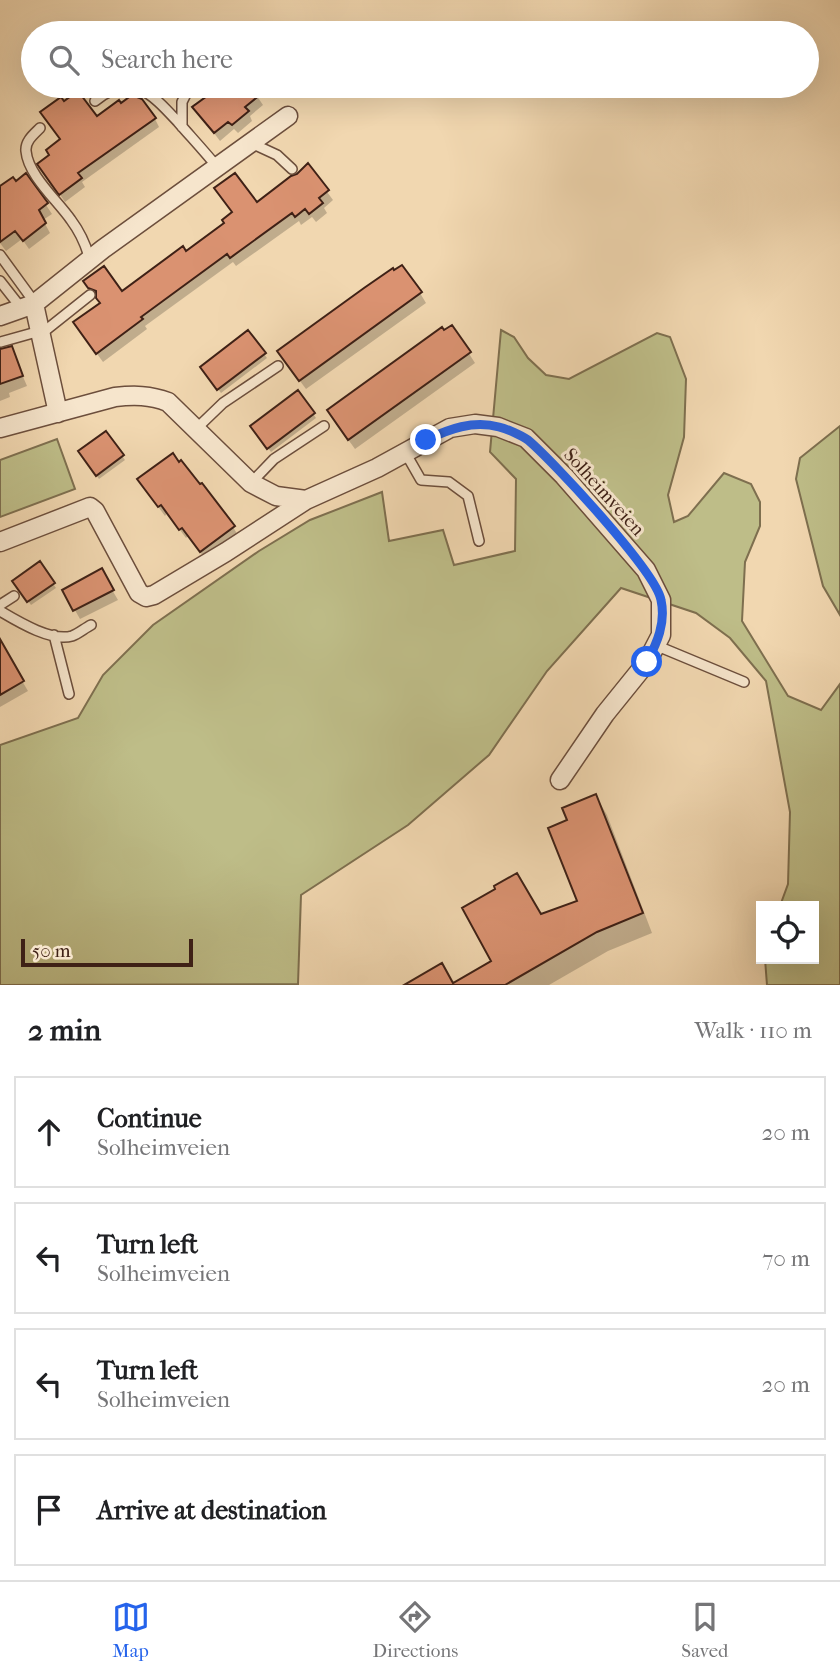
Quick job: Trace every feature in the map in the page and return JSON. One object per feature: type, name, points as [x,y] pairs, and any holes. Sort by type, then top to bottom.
[{"type":"street","points":[[0,316],[30,305],[288,116]]},
{"type":"street","points":[[30,305],[40,332],[58,413]]},
{"type":"street","points":[[0,428],[116,397],[145,396],[167,402],[251,482],[276,496],[306,500]]},
{"type":"street","name":"Solheimveien","points":[[0,542],[90,507],[95,511],[139,593],[145,597],[154,595],[226,552],[306,500],[377,468],[450,428],[475,424],[498,427],[526,438],[564,476],[646,570],[662,600],[661,635],[647,662],[606,714],[560,780]]},
{"type":"lane","points":[[95,101],[99,98]]},
{"type":"lane","points":[[153,98],[218,168]]},
{"type":"lane","points":[[182,127],[184,98]]},
{"type":"lane","points":[[40,128],[28,140],[25,150],[35,175],[71,220],[85,244],[90,260]]},
{"type":"lane","points":[[251,143],[276,155],[292,169]]},
{"type":"lane","points":[[0,255],[30,305]]},
{"type":"lane","points":[[0,281],[30,305]]},
{"type":"lane","points":[[1,342],[40,332],[90,295]]},
{"type":"lane","points":[[196,429],[223,403],[278,366]]},
{"type":"lane","points":[[251,482],[274,459],[324,426]]},
{"type":"lane","points":[[405,452],[421,480],[449,482],[468,496],[479,541]]},
{"type":"lane","points":[[0,605],[14,596]]},
{"type":"lane","points":[[0,611],[22,624],[54,635],[71,636],[91,625]]},
{"type":"lane","points":[[54,635],[69,694]]},
{"type":"lane","points":[[655,645],[744,682]]},
{"type":"shaded area","points":[[501,330],[514,337],[528,358],[546,375],[569,379],[657,333],[670,337],[686,379],[684,437],[668,495],[674,522],[688,516],[724,473],[751,484],[760,502],[760,526],[745,562],[742,621],[788,696],[821,710],[840,684],[840,985],[767,985],[765,964],[819,964],[819,901],[782,901],[788,884],[790,812],[766,681],[730,638],[696,613],[621,588],[547,671],[489,755],[408,825],[301,895],[298,984],[0,985],[0,745],[78,718],[103,675],[153,625],[259,551],[310,520],[382,492],[389,541],[443,530],[454,565],[515,551],[516,479],[490,452]]},
{"type":"shaded area","points":[[840,426],[840,615],[823,586],[796,479],[800,458]]},
{"type":"shaded area","points":[[57,439],[75,489],[0,517],[0,460]]},
{"type":"building","points":[[60,98],[64,101],[68,98],[83,98],[97,116],[119,100],[121,103],[128,98],[140,98],[156,118],[78,173],[82,178],[59,195],[37,164],[49,155],[46,150],[60,139],[40,112]]},
{"type":"building","points":[[204,98],[256,98],[245,107],[249,111],[232,125],[228,122],[214,133],[192,107]]},
{"type":"building","points":[[308,163],[329,190],[319,198],[323,203],[309,214],[305,209],[295,217],[292,213],[230,258],[227,254],[141,317],[143,319],[96,354],[73,322],[100,303],[96,298],[96,291],[88,288],[83,281],[104,266],[122,291],[183,246],[186,251],[224,223],[222,220],[232,212],[214,188],[235,173],[257,202]]},
{"type":"building","points":[[26,173],[48,203],[39,210],[46,223],[23,241],[15,231],[0,242],[0,186],[13,177],[16,181]]},
{"type":"building","points":[[402,265],[422,292],[299,381],[277,351],[393,268],[394,270]]},
{"type":"building","points":[[452,325],[471,352],[348,440],[327,410],[442,327],[444,330]]},
{"type":"building","points":[[248,330],[266,353],[217,390],[200,367]]},
{"type":"building","points":[[12,346],[23,376],[0,384],[0,349]]},
{"type":"building","points":[[298,390],[315,413],[267,449],[250,426]]},
{"type":"building","points":[[106,431],[124,455],[96,476],[78,451]]},
{"type":"building","points":[[173,453],[200,484],[202,483],[235,526],[200,552],[182,528],[179,530],[161,505],[158,507],[137,479]]},
{"type":"building","points":[[40,561],[55,583],[27,602],[12,581]]},
{"type":"building","points":[[102,568],[114,590],[73,611],[62,590]]},
{"type":"building","points":[[0,639],[24,681],[0,695]]},
{"type":"building","points":[[596,794],[643,913],[597,932],[505,985],[404,985],[442,963],[453,983],[491,961],[462,908],[517,873],[541,914],[577,901],[548,828],[567,820],[562,808]]},
{"type":"route","points":[[426,440],[450,428],[475,424],[498,427],[526,438],[564,476],[646,570],[662,600],[661,635],[647,662]]}]
